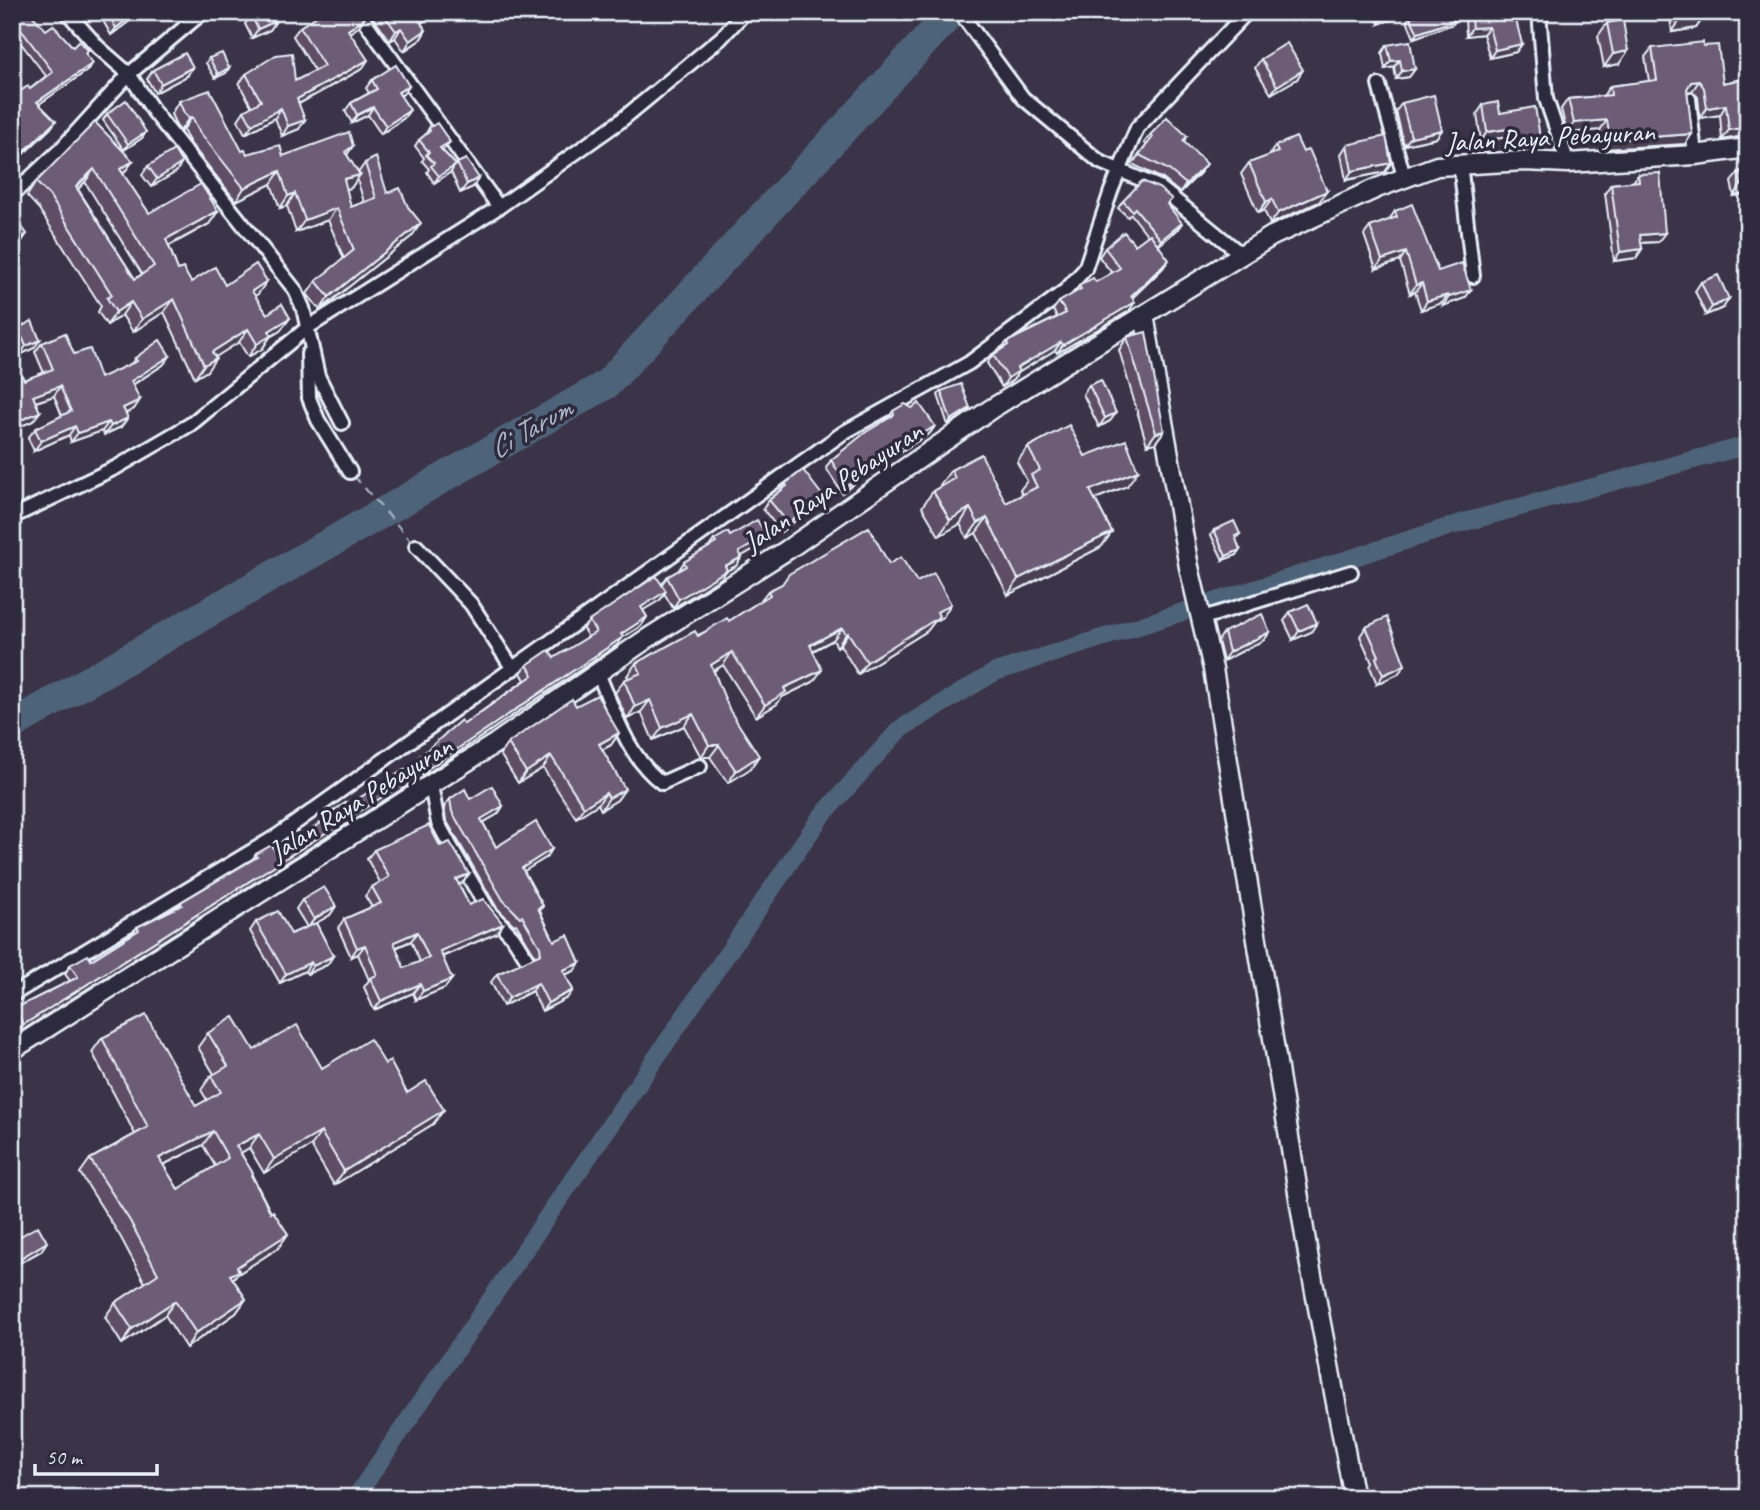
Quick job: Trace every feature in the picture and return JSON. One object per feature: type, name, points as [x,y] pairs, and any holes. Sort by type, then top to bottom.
[{"type":"main road","name":"Jalan Raya Pebayuran","points":[[12,1050],[430,785],[645,640],[788,550],[991,409],[1283,231],[1404,177],[1437,166],[1460,163],[1568,163],[1695,155],[1748,148]]},
{"type":"main road","points":[[1144,315],[1189,567],[1202,614],[1309,1260],[1354,1498]]},
{"type":"street","points":[[67,12],[98,47],[129,74],[154,113],[295,290],[318,376],[342,423]]},
{"type":"street","points":[[12,195],[60,150],[129,74],[203,12]]},
{"type":"street","points":[[358,12],[499,207]]},
{"type":"street","points":[[12,517],[117,467],[191,424],[307,328],[499,207],[619,122],[721,38],[745,12]]},
{"type":"street","points":[[12,995],[277,836],[843,433],[969,363],[1066,290],[1085,269],[1111,191],[1137,128],[1247,12]]},
{"type":"street","points":[[1539,12],[1546,99],[1568,163]]},
{"type":"street","points":[[964,18],[1023,98],[1100,162],[1159,187],[1242,255]]},
{"type":"street","points":[[1379,85],[1404,177]]},
{"type":"street","points":[[1689,99],[1695,155]]},
{"type":"street","points":[[1460,163],[1473,276]]},
{"type":"street","points":[[307,328],[309,398],[318,420],[350,472]]},
{"type":"street","points":[[416,546],[471,604],[513,668]]},
{"type":"street","points":[[1202,614],[1351,572]]},
{"type":"street","points":[[598,673],[624,733],[650,774],[662,783],[669,782],[700,766]]},
{"type":"street","points":[[430,785],[438,823],[451,848],[489,913],[513,937],[527,959]]},
{"type":"building","points":[[22,12],[29,12],[46,30],[53,25],[73,47],[79,41],[88,50],[85,53],[93,63],[37,102],[56,121],[12,163],[12,84],[19,92],[28,86],[30,89],[53,72],[22,31],[12,40],[12,21]]},
{"type":"building","points":[[107,12],[137,12],[116,28]]},
{"type":"building","points":[[272,12],[276,21],[258,29],[251,15]]},
{"type":"building","points":[[323,12],[361,12],[365,18],[348,30],[368,60],[297,99],[305,120],[288,126],[281,108],[252,125],[244,111],[261,101],[246,74],[276,55],[292,53],[295,81],[324,66],[300,27]]},
{"type":"building","points":[[382,12],[431,12],[418,19],[426,30],[410,41],[401,28],[396,31]]},
{"type":"building","points":[[1427,12],[1454,12],[1456,20],[1418,33],[1410,17]]},
{"type":"building","points":[[1470,12],[1514,12],[1522,44],[1495,50],[1489,27],[1472,28]]},
{"type":"building","points":[[1680,12],[1704,12],[1705,15],[1681,19]]},
{"type":"building","points":[[1623,20],[1628,51],[1613,54],[1607,23]]},
{"type":"building","points":[[1410,41],[1415,69],[1402,71],[1400,60],[1391,61],[1387,45]]},
{"type":"building","points":[[1703,42],[1703,46],[1718,45],[1723,83],[1748,78],[1748,127],[1729,130],[1726,105],[1707,108],[1704,88],[1699,81],[1691,82],[1687,89],[1692,134],[1610,140],[1607,120],[1574,123],[1568,99],[1611,95],[1610,86],[1657,80],[1652,48]]},
{"type":"building","points":[[1287,43],[1303,70],[1277,86],[1261,59]]},
{"type":"building","points":[[185,53],[193,67],[161,84],[153,70]]},
{"type":"building","points":[[222,53],[229,68],[218,74],[209,58]]},
{"type":"building","points":[[396,65],[409,86],[398,92],[410,110],[386,126],[373,107],[357,115],[351,103],[377,89],[372,80]]},
{"type":"building","points":[[210,90],[242,151],[245,150],[247,154],[280,145],[283,156],[349,132],[353,146],[345,152],[360,175],[344,179],[351,207],[376,198],[365,163],[376,157],[387,193],[400,188],[408,207],[421,223],[329,297],[316,281],[354,250],[337,208],[305,220],[295,193],[288,196],[280,171],[244,188],[199,131],[192,117],[189,118],[184,113],[179,101]]},
{"type":"building","points":[[1434,95],[1442,130],[1411,137],[1402,103]]},
{"type":"building","points":[[126,100],[146,132],[128,144],[107,114]]},
{"type":"building","points":[[1498,102],[1500,113],[1535,107],[1540,137],[1516,141],[1514,128],[1487,132],[1483,105]]},
{"type":"building","points":[[1167,117],[1187,136],[1183,141],[1207,164],[1186,184],[1169,170],[1139,155],[1153,137],[1151,134]]},
{"type":"building","points":[[95,122],[133,161],[120,169],[149,213],[201,184],[218,211],[166,239],[178,270],[183,268],[191,282],[215,267],[225,285],[256,264],[267,281],[252,291],[267,314],[282,304],[290,318],[269,331],[272,335],[257,344],[248,329],[212,352],[216,358],[204,365],[174,299],[142,319],[131,302],[116,312],[107,298],[112,295],[49,195],[36,182]],"holes":[[[94,169],[154,266],[135,279],[76,187]]]},
{"type":"building","points":[[437,123],[450,142],[440,148],[456,165],[439,176],[431,166],[434,163],[426,155],[429,152],[419,140]]},
{"type":"building","points":[[1386,136],[1391,163],[1352,171],[1347,145]]},
{"type":"building","points":[[1296,137],[1303,152],[1309,149],[1327,191],[1278,213],[1272,199],[1266,202],[1249,163],[1278,152],[1275,146]]},
{"type":"building","points":[[174,150],[182,163],[157,179],[148,166]]},
{"type":"building","points":[[466,159],[479,178],[467,184],[457,163]]},
{"type":"building","points":[[1748,170],[1748,184],[1741,185],[1739,172]]},
{"type":"building","points":[[1660,173],[1665,233],[1640,235],[1642,249],[1620,252],[1611,184],[1639,181],[1638,174]]},
{"type":"building","points":[[1142,181],[1159,188],[1172,199],[1167,204],[1182,223],[1161,240],[1135,208],[1132,211],[1123,201]]},
{"type":"building","points":[[1412,204],[1438,271],[1462,263],[1471,290],[1427,301],[1422,283],[1416,285],[1406,252],[1382,260],[1370,227],[1397,217],[1395,211]]},
{"type":"building","points":[[12,206],[16,212],[13,214],[27,234],[12,245]]},
{"type":"building","points":[[1124,232],[1135,245],[1150,234],[1169,260],[1131,296],[1135,302],[1063,345],[1061,342],[1017,368],[1019,371],[1008,378],[993,355],[1008,345],[1007,342],[1066,313],[1059,302],[1081,289],[1079,286],[1093,278],[1096,282],[1120,268],[1105,248]]},
{"type":"building","points":[[1718,275],[1729,299],[1712,307],[1701,282]]},
{"type":"building","points":[[32,321],[40,340],[26,346],[18,328]]},
{"type":"building","points":[[1146,332],[1164,431],[1156,433],[1127,337]]},
{"type":"building","points":[[65,333],[74,354],[90,349],[100,378],[137,361],[135,358],[160,340],[170,356],[131,381],[140,400],[123,408],[128,418],[111,426],[109,422],[78,433],[75,426],[41,441],[35,429],[71,411],[60,386],[33,396],[40,412],[16,422],[12,413],[12,379],[22,375],[24,380],[53,369],[42,343]]},
{"type":"building","points":[[1101,380],[1116,413],[1105,418],[1089,385]]},
{"type":"building","points":[[961,384],[970,408],[951,420],[941,391]]},
{"type":"building","points":[[919,403],[935,426],[877,463],[847,486],[831,460],[866,432],[894,415],[893,411],[905,404],[912,408]]},
{"type":"building","points":[[1069,425],[1085,456],[1126,440],[1138,471],[1090,490],[1112,532],[1018,579],[987,518],[978,523],[970,508],[950,520],[933,491],[955,478],[951,470],[981,454],[1006,503],[1037,487],[1031,475],[1040,470],[1028,447]]},
{"type":"building","points":[[803,470],[822,495],[788,523],[769,500]]},
{"type":"building","points":[[757,520],[767,536],[739,552],[742,557],[725,566],[727,570],[679,599],[667,577],[686,566],[684,562],[716,543],[714,540],[728,532],[730,536]]},
{"type":"building","points":[[1234,521],[1240,534],[1235,536],[1240,550],[1226,556],[1214,530]]},
{"type":"building","points":[[869,527],[889,564],[901,557],[917,582],[934,573],[951,604],[937,612],[939,616],[936,619],[867,662],[842,628],[810,645],[822,670],[784,688],[786,692],[765,705],[732,652],[711,665],[730,711],[759,756],[736,771],[719,745],[709,745],[693,714],[662,728],[650,700],[635,707],[624,680],[641,673],[636,663],[695,631],[698,636],[727,618],[729,621],[770,595],[768,591],[782,584],[789,574]]},
{"type":"building","points":[[656,576],[666,591],[641,607],[647,617],[621,634],[623,637],[429,768],[419,757],[461,720],[464,724],[533,675],[527,665],[549,650],[554,658],[596,632],[589,621]]},
{"type":"building","points":[[1308,604],[1317,623],[1299,631],[1290,612]]},
{"type":"building","points":[[1262,614],[1270,632],[1229,652],[1224,632]]},
{"type":"building","points":[[1387,617],[1405,665],[1383,675],[1376,658],[1379,656],[1366,627]]},
{"type":"building","points":[[597,695],[619,733],[599,744],[625,789],[609,798],[606,793],[584,807],[551,756],[526,772],[508,743],[572,699],[576,706]]},
{"type":"building","points":[[407,768],[412,778],[23,1025],[16,1008],[78,977],[70,965],[88,955],[91,960],[139,930],[137,927],[182,905],[181,902],[257,857],[256,854],[272,845],[275,851],[297,839],[336,813],[334,810],[347,802],[348,805]]},
{"type":"building","points":[[492,786],[503,806],[481,819],[496,847],[536,822],[552,849],[522,868],[543,906],[538,908],[554,941],[568,935],[580,963],[563,970],[573,990],[548,1003],[538,983],[509,998],[497,974],[541,954],[540,947],[522,916],[503,900],[452,812],[450,799],[465,789],[470,799]]},
{"type":"building","points":[[429,825],[440,846],[450,842],[469,874],[456,879],[469,905],[483,899],[503,924],[440,951],[452,979],[423,991],[420,984],[381,1001],[370,978],[377,975],[365,945],[357,948],[344,919],[381,903],[372,887],[389,877],[374,850]],"holes":[[[417,932],[429,958],[404,968],[394,942]]]},
{"type":"building","points":[[324,887],[336,906],[314,919],[302,900]]},
{"type":"building","points":[[278,911],[291,934],[316,923],[333,956],[313,966],[311,962],[286,974],[256,922]]},
{"type":"building","points":[[146,1015],[196,1106],[221,1092],[211,1076],[228,1066],[208,1033],[234,1017],[254,1050],[297,1025],[322,1068],[370,1039],[385,1064],[390,1061],[407,1093],[426,1081],[444,1110],[344,1171],[321,1132],[274,1159],[259,1134],[236,1146],[253,1173],[251,1175],[271,1213],[273,1211],[288,1234],[237,1267],[239,1271],[230,1275],[246,1299],[196,1333],[175,1301],[132,1329],[115,1303],[158,1274],[130,1221],[90,1159],[148,1127],[102,1038]],"holes":[[[213,1131],[228,1158],[178,1189],[159,1158]]]},
{"type":"building","points":[[38,1226],[47,1242],[19,1259],[12,1247],[12,1241]]},
{"type":"waterway","name":"Ci Tarum","points":[[12,725],[607,384],[952,12]]},
{"type":"waterway","points":[[355,1498],[820,818],[900,729],[995,672],[1461,523],[1748,445]]},
{"type":"ferry route","points":[[354,476],[413,543]]}]
